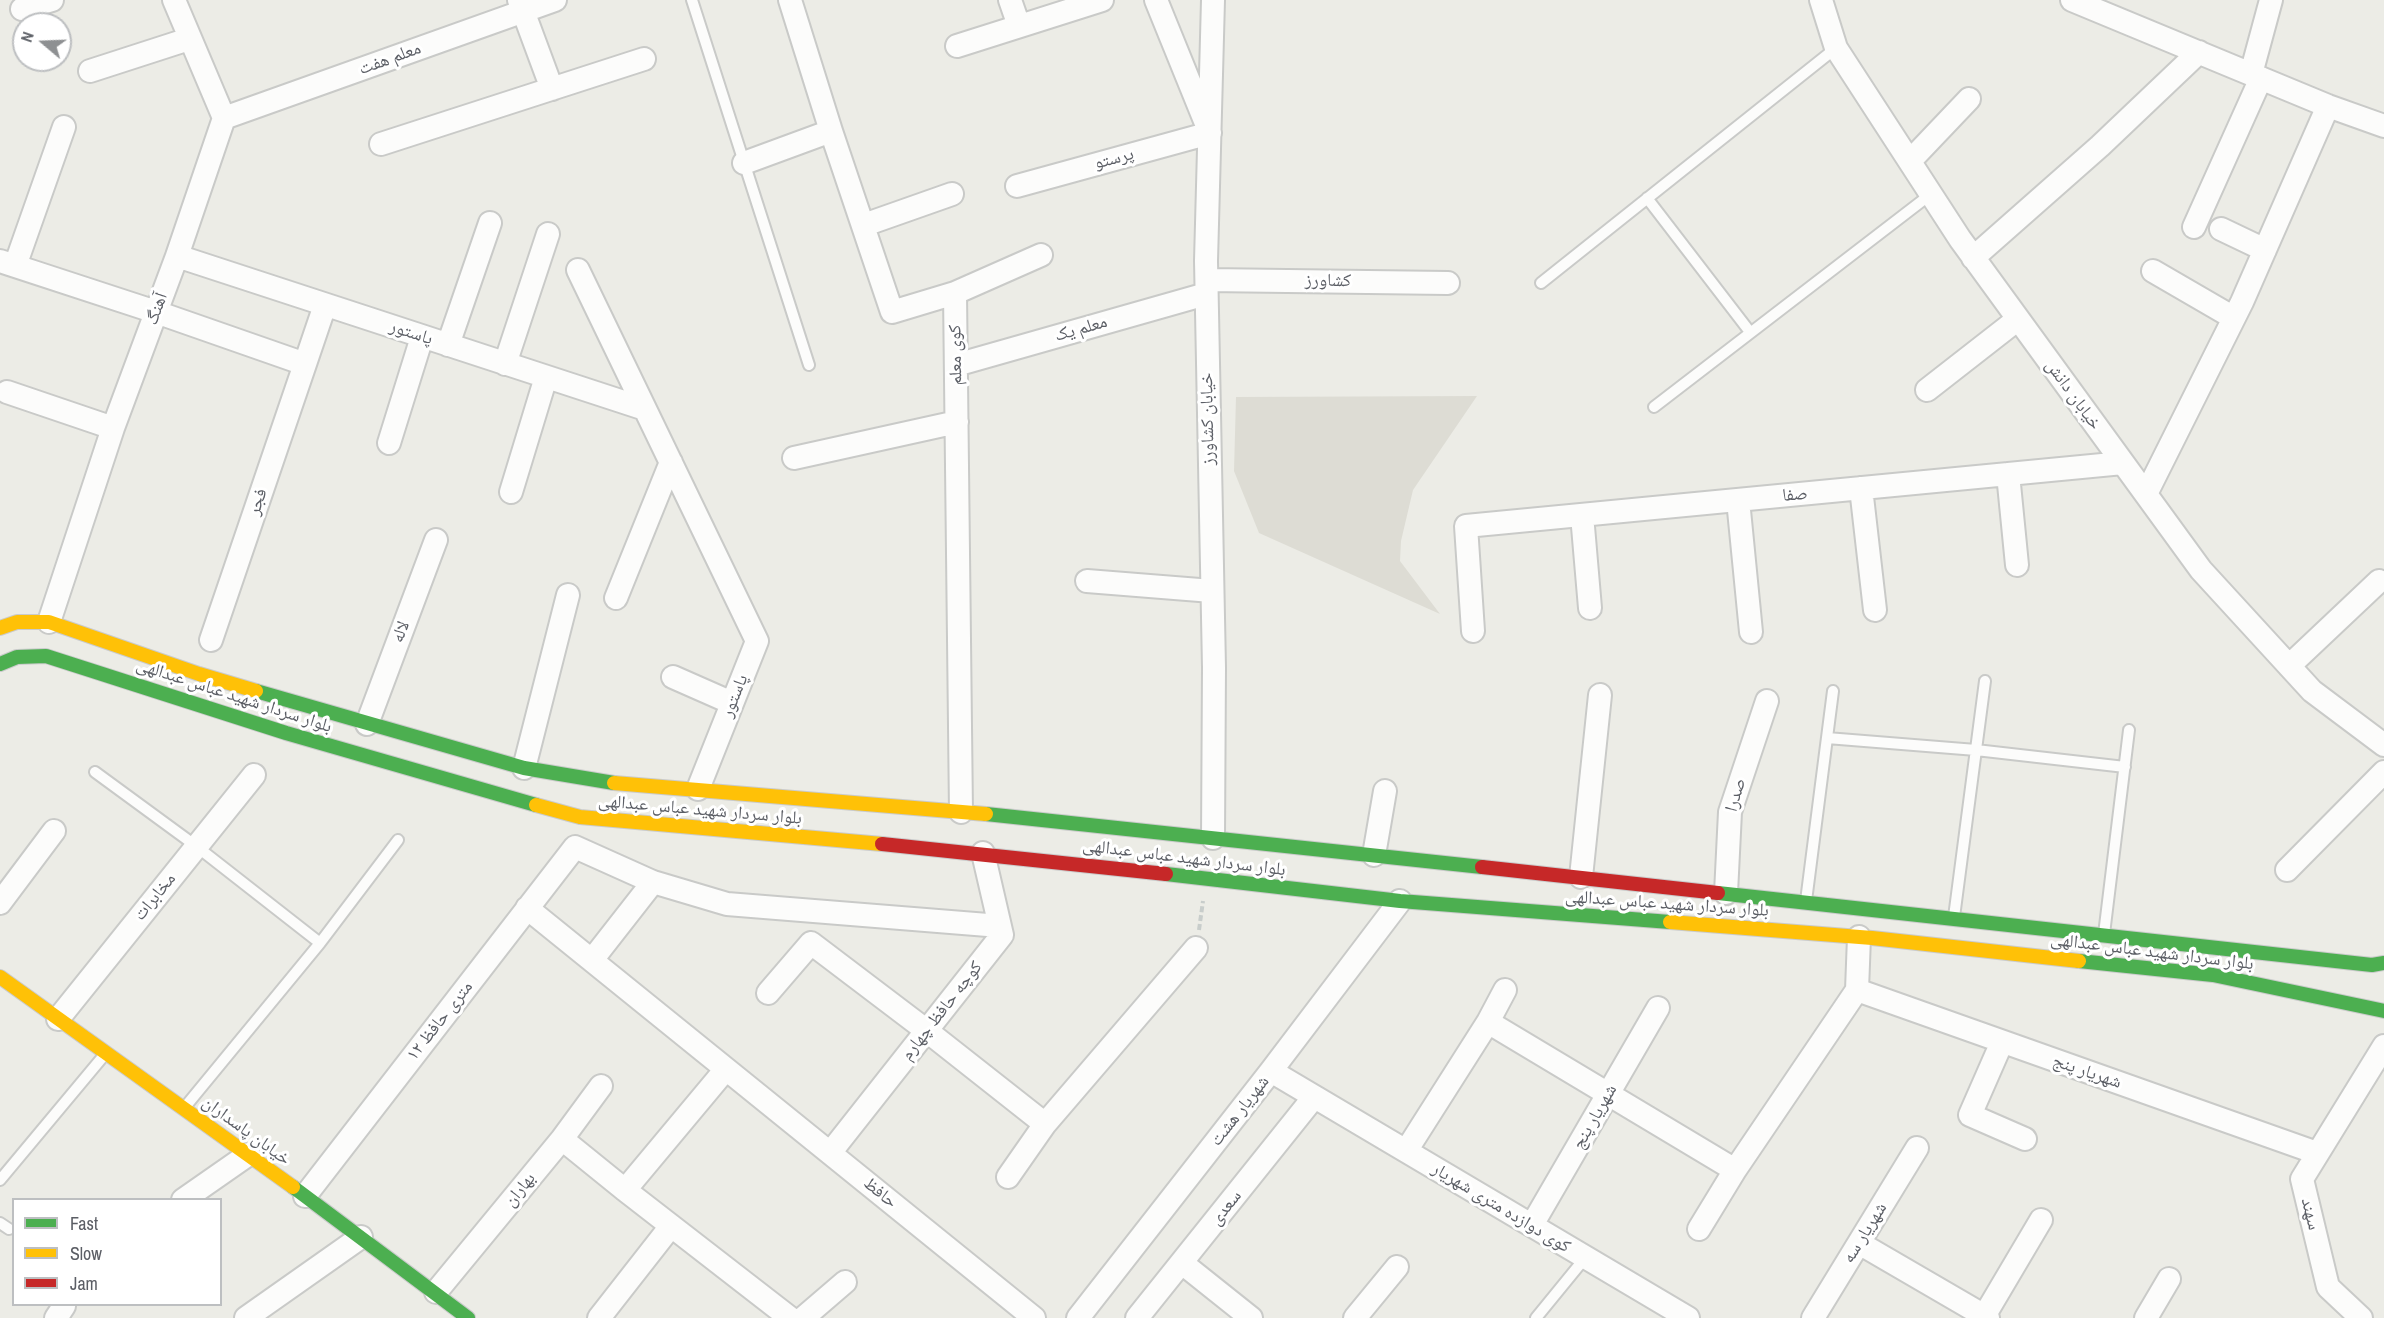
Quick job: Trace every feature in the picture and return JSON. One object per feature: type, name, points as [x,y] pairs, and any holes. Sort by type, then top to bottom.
[{"type":"street","points":[[22,9],[52,0]]},
{"type":"street","points":[[174,0],[224,118]]},
{"type":"street","name":"معلم هفت","points":[[224,118],[521,5],[555,0]]},
{"type":"street","points":[[790,0],[892,312],[955,293],[1041,255]]},
{"type":"street","points":[[1010,0],[1019,26]]},
{"type":"street","points":[[957,46],[1102,0]]},
{"type":"street","points":[[1156,0],[1210,133]]},
{"type":"street","name":"خیابان کشاورز","points":[[1212,843],[1212,591],[1206,243],[1213,0]]},
{"type":"street","name":"خیابان دانش","points":[[1821,0],[1836,48],[1973,258],[2201,570],[2312,691],[2384,745]]},
{"type":"street","points":[[2072,0],[2103,6],[2199,52],[2328,106],[2384,126]]},
{"type":"street","points":[[2194,227],[2256,76],[2271,0]]},
{"type":"street","points":[[521,5],[552,89]]},
{"type":"street","points":[[90,71],[189,39]]},
{"type":"street","points":[[1973,258],[2100,146],[2199,52]]},
{"type":"street","points":[[381,144],[644,59]]},
{"type":"street","points":[[1910,161],[1969,99]]},
{"type":"street","points":[[2146,494],[2234,318],[2328,106]]},
{"type":"street","name":"آهنگ","points":[[49,622],[113,428],[177,256],[224,118]]},
{"type":"street","points":[[64,127],[8,264],[305,364]]},
{"type":"street","points":[[744,163],[831,131]]},
{"type":"street","name":"پرستو","points":[[1017,186],[1210,133]]},
{"type":"street","points":[[864,225],[952,194]]},
{"type":"street","points":[[448,345],[490,223]]},
{"type":"street","points":[[2221,230],[2265,250]]},
{"type":"street","points":[[505,364],[548,234]]},
{"type":"street","name":"پاستور","points":[[177,256],[645,409]]},
{"type":"street","name":"پاستور","points":[[578,270],[757,641],[698,789]]},
{"type":"street","points":[[2153,270],[2234,318]]},
{"type":"street","name":"کشاورز","points":[[1207,287],[1448,283]]},
{"type":"street","name":"معلم یک","points":[[956,365],[1207,287]]},
{"type":"street","name":"کوی معلم","points":[[955,293],[961,812]]},
{"type":"street","name":"فجر","points":[[211,640],[325,305]]},
{"type":"street","points":[[1927,390],[2018,319]]},
{"type":"street","points":[[389,443],[422,337]]},
{"type":"street","points":[[511,492],[546,377]]},
{"type":"street","points":[[7,392],[113,428]]},
{"type":"street","points":[[794,458],[957,422]]},
{"type":"street","points":[[616,598],[671,462]]},
{"type":"street","name":"صفا","points":[[1473,631],[1466,526],[2123,464]]},
{"type":"street","points":[[2008,474],[2017,565]]},
{"type":"street","points":[[1860,488],[1875,610]]},
{"type":"street","points":[[1738,500],[1751,632]]},
{"type":"street","points":[[1582,515],[1590,608]]},
{"type":"street","name":"لاله","points":[[367,724],[436,540]]},
{"type":"street","points":[[1087,581],[1212,591]]},
{"type":"street","points":[[2289,666],[2379,581]]},
{"type":"street","points":[[524,768],[568,595]]},
{"type":"street","name":"بلوار سردار شهید عباس عبدالهی","points":[[0,628],[17,622],[49,622],[199,674],[367,724],[524,768],[593,781],[1059,820],[1212,843],[1374,855],[2372,965],[2384,963]]},
{"type":"street","name":"بلوار سردار شهید عباس عبدالهی","points":[[0,664],[17,657],[46,656],[286,733],[580,817],[1207,874],[1400,901],[1859,937],[2213,975],[2384,1011]]},
{"type":"street","points":[[673,677],[732,703]]},
{"type":"street","points":[[1581,877],[1600,695]]},
{"type":"street","name":"صدرا","points":[[1726,893],[1730,813],[1767,701]]},
{"type":"street","points":[[2287,870],[2384,772]]},
{"type":"street","name":"مخابرات","points":[[58,1019],[254,775]]},
{"type":"street","points":[[1374,855],[1385,791]]},
{"type":"street","points":[[0,903],[54,831]]},
{"type":"street","name":"۱۲ متری حافظ","points":[[305,1196],[575,847],[653,882]]},
{"type":"street","points":[[592,960],[653,882],[727,904],[1000,926],[983,853]]},
{"type":"street","name":"شهریار هشت","points":[[1078,1318],[1400,901]]},
{"type":"street","name":"حافظ","points":[[527,908],[1034,1318]]},
{"type":"street","name":"کوچه حافظ چهارم","points":[[830,1153],[1002,935],[1000,926]]},
{"type":"street","points":[[1699,1229],[1735,1170],[1857,990],[1859,937]]},
{"type":"street","points":[[768,993],[811,943],[927,1030],[1045,1124]]},
{"type":"street","points":[[1008,1177],[1045,1124],[1196,948]]},
{"type":"street","name":"خیابان پاسداران","points":[[0,976],[249,1154],[468,1318]]},
{"type":"street","points":[[1406,1151],[1488,1022],[1505,990]]},
{"type":"street","name":"شهریار پنج","points":[[1857,990],[2317,1153]]},
{"type":"street","name":"شهریار پنج","points":[[1532,1226],[1658,1008]]},
{"type":"street","points":[[1488,1022],[1735,1170]]},
{"type":"street","points":[[2002,1042],[1970,1115],[2025,1139]]},
{"type":"street","name":"سهند","points":[[2361,1318],[2328,1287],[2302,1179],[2384,1046]]},
{"type":"street","points":[[625,1190],[726,1068]]},
{"type":"street","name":"کوی دوازده متری شهریار","points":[[1271,1071],[1585,1258],[1655,1310],[1688,1318]]},
{"type":"street","name":"بهاران","points":[[436,1292],[562,1138],[601,1086]]},
{"type":"street","name":"سعدی","points":[[1137,1318],[1314,1097]]},
{"type":"street","points":[[562,1138],[790,1318]]},
{"type":"street","name":"شهریار سه","points":[[1813,1318],[1917,1148]]},
{"type":"street","points":[[186,1198],[249,1154]]},
{"type":"street","points":[[1859,1243],[1985,1317],[2041,1220]]},
{"type":"street","points":[[599,1318],[671,1226]]},
{"type":"street","points":[[246,1318],[361,1237]]},
{"type":"street","points":[[1182,1263],[1251,1318]]},
{"type":"street","points":[[1355,1318],[1397,1267]]},
{"type":"street","points":[[2146,1318],[2169,1279]]},
{"type":"street","points":[[803,1318],[845,1282]]},
{"type":"lane","points":[[692,0],[809,365]]},
{"type":"lane","points":[[1541,283],[1836,48]]},
{"type":"lane","points":[[1654,407],[1931,194]]},
{"type":"lane","points":[[1647,198],[1750,333]]},
{"type":"lane","points":[[1954,918],[1985,681]]},
{"type":"lane","points":[[1806,902],[1833,691]]},
{"type":"lane","points":[[2104,934],[2129,730]]},
{"type":"lane","points":[[1827,738],[1976,750],[2125,767]]},
{"type":"lane","points":[[95,772],[196,846],[320,944]]},
{"type":"lane","points":[[184,1108],[320,944],[398,840]]},
{"type":"lane","points":[[0,1180],[106,1053]]},
{"type":"lane","points":[[1536,1318],[1585,1258]]},
{"type":"path","points":[[1196,948],[1207,874]]},
{"type":"shaded area","points":[[1477,396],[1413,490],[1401,541],[1400,561],[1440,614],[1259,533],[1234,471],[1236,397]]},
{"type":"traffic: fast","points":[[0,664],[17,657],[46,656],[286,733],[536,805]]},
{"type":"traffic: fast","points":[[256,691],[524,768],[614,783]]},
{"type":"traffic: fast","points":[[986,814],[1482,867]]},
{"type":"traffic: fast","points":[[1166,874],[1400,901],[1670,922]]},
{"type":"traffic: fast","points":[[1718,893],[2372,965],[2384,963]]},
{"type":"traffic: fast","points":[[2079,961],[2213,975],[2384,1011]]},
{"type":"traffic: fast","points":[[293,1187],[468,1318]]},
{"type":"traffic: slow","points":[[0,628],[17,622],[49,622],[199,674],[256,691]]},
{"type":"traffic: slow","points":[[614,783],[986,814]]},
{"type":"traffic: slow","points":[[536,805],[580,817],[882,844]]},
{"type":"traffic: slow","points":[[1670,922],[1872,938],[2079,961]]},
{"type":"traffic: slow","points":[[0,977],[293,1187]]},
{"type":"traffic: jam","points":[[882,844],[1166,874]]},
{"type":"traffic: jam","points":[[1482,867],[1718,893]]}]
